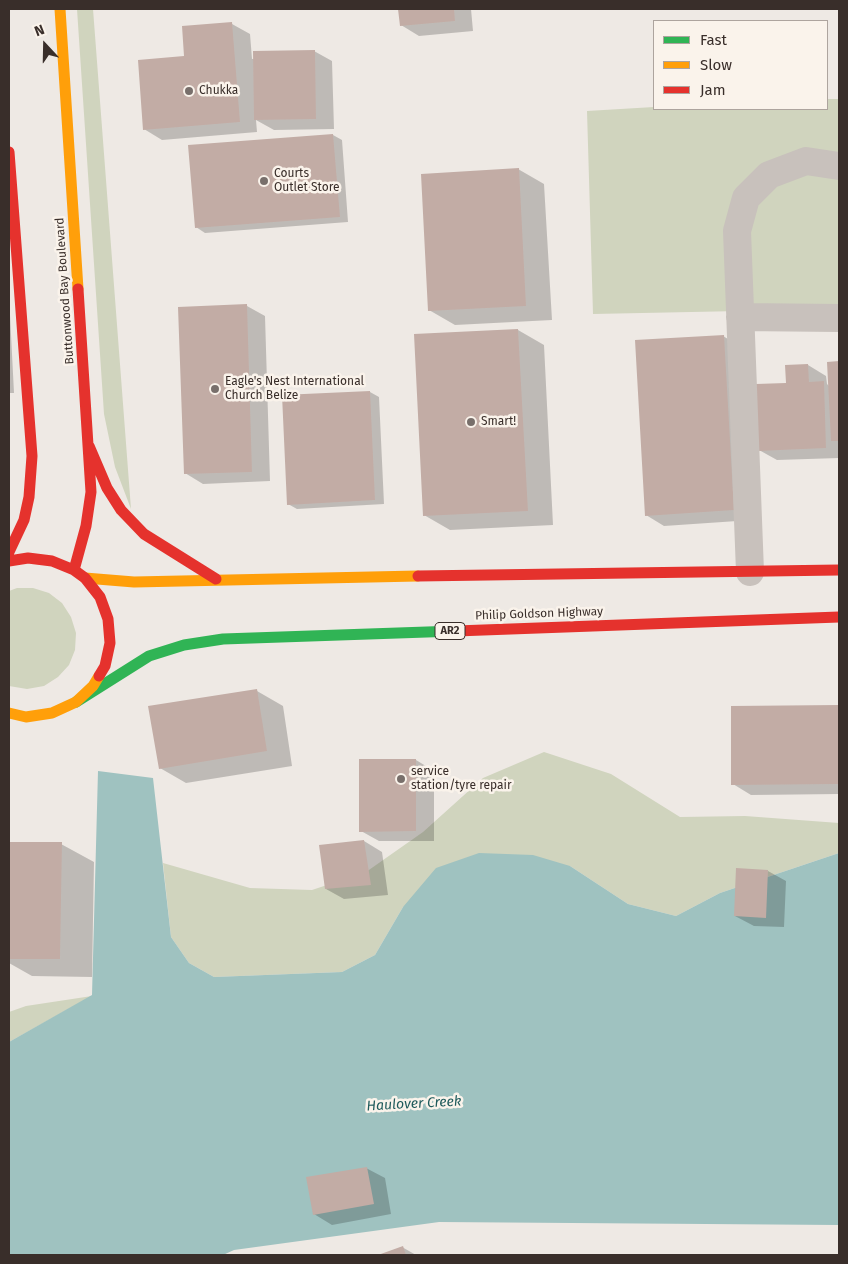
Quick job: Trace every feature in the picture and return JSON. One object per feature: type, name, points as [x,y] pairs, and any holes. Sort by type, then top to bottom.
[{"type":"main road","name":"Buttonwood Bay Boulevard","points":[[60,9],[90,446],[91,492],[86,526],[74,570]]},
{"type":"main road","points":[[9,152],[12,217],[32,456],[29,497],[24,520],[9,552]]},
{"type":"main road","points":[[90,446],[107,488],[121,510],[144,534],[216,578]]},
{"type":"main road","points":[[9,561],[28,558],[52,561],[74,570],[85,578],[100,597],[105,612],[110,642],[105,666],[93,686],[76,702],[52,713],[26,717],[9,713]]},
{"type":"main road","points":[[85,578],[134,582],[216,578],[839,570]]},
{"type":"main road","name":"Philip Goldson Highway","points":[[76,702],[149,656],[184,645],[223,639],[839,617]]},
{"type":"street","points":[[750,572],[737,231],[746,198],[769,175],[806,161],[839,166]]},
{"type":"street","points":[[740,317],[839,318]]},
{"type":"green space","points":[[77,9],[93,9],[131,509],[115,467],[104,414]]},
{"type":"green space","points":[[828,99],[839,99],[839,309],[593,314],[587,111],[653,107],[653,110],[828,110]]},
{"type":"green space","points":[[17,588],[33,588],[49,593],[62,603],[71,617],[76,633],[75,650],[69,665],[58,677],[44,686],[27,689],[9,686],[9,591]]},
{"type":"green space","points":[[544,752],[611,774],[680,817],[745,816],[839,823],[839,853],[720,893],[676,916],[628,904],[570,866],[403,907],[375,955],[342,972],[214,977],[189,963],[171,937],[163,863],[250,888],[312,890],[366,872],[423,832],[483,778]]},
{"type":"green space","points":[[92,996],[9,1042],[9,1012],[26,1006]]},
{"type":"water","name":"Haulover Creek","points":[[98,771],[153,778],[171,937],[189,963],[214,977],[342,972],[375,955],[403,907],[436,868],[479,853],[533,855],[570,866],[628,904],[676,916],[720,893],[839,853],[839,1225],[439,1222],[234,1250],[223,1255],[9,1255],[9,1042],[92,995]]},
{"type":"building","points":[[398,9],[454,9],[455,21],[400,26]]},
{"type":"building","name":"Chukka","points":[[232,22],[240,122],[143,130],[138,60],[184,56],[182,26]]},
{"type":"building","points":[[315,50],[316,119],[254,120],[253,51]]},
{"type":"building","name":"Courts Outlet Store","points":[[333,134],[340,217],[195,228],[188,145]]},
{"type":"building","points":[[519,168],[526,306],[428,311],[421,174]]},
{"type":"building","name":"Eagle's Nest International Church Belize","points":[[247,304],[252,472],[184,474],[178,307]]},
{"type":"building","name":"Smart!","points":[[518,329],[528,511],[423,516],[414,334]]},
{"type":"building","points":[[724,335],[734,510],[645,516],[635,340]]},
{"type":"building","points":[[839,361],[839,441],[831,441],[827,362]]},
{"type":"building","points":[[808,364],[809,382],[824,381],[826,448],[758,451],[756,384],[786,383],[785,365]]},
{"type":"building","points":[[370,391],[375,500],[287,505],[282,395]]},
{"type":"building","points":[[257,689],[267,751],[159,769],[148,706]]},
{"type":"building","points":[[839,705],[839,784],[731,785],[731,706]]},
{"type":"building","points":[[359,759],[416,759],[416,831],[359,832]]},
{"type":"building","points":[[364,840],[371,885],[325,889],[319,845]]},
{"type":"building","points":[[9,842],[62,842],[60,959],[9,959]]},
{"type":"building","points":[[736,868],[768,870],[766,918],[734,916]]},
{"type":"building","points":[[367,1167],[374,1204],[313,1215],[306,1177]]},
{"type":"building","points":[[403,1246],[406,1255],[378,1255]]},
{"type":"traffic: fast","points":[[76,702],[149,656],[184,645],[223,639],[456,631]]},
{"type":"traffic: slow","points":[[60,9],[78,289]]},
{"type":"traffic: slow","points":[[85,578],[134,582],[418,576]]},
{"type":"traffic: slow","points":[[9,713],[26,717],[52,713],[76,702],[93,686],[99,676]]},
{"type":"traffic: jam","points":[[9,152],[32,456],[29,497],[24,520],[9,552]]},
{"type":"traffic: jam","points":[[74,570],[86,526],[91,492],[78,289]]},
{"type":"traffic: jam","points":[[89,446],[107,488],[121,510],[144,534],[216,579]]},
{"type":"traffic: jam","points":[[9,561],[28,558],[52,561],[74,570],[85,578],[100,597],[108,619],[110,643],[105,666],[99,676]]},
{"type":"traffic: jam","points":[[418,576],[839,570]]},
{"type":"traffic: jam","points":[[456,631],[839,617]]},
{"type":"place","name":"Chukka","points":[[189,91]]},
{"type":"place","name":"Courts Outlet Store","points":[[264,181]]},
{"type":"place","name":"Eagle's Nest International Church Belize","points":[[215,389]]},
{"type":"place","name":"Smart!","points":[[471,422]]},
{"type":"place","name":"service station/tyre repair","points":[[401,779]]}]
